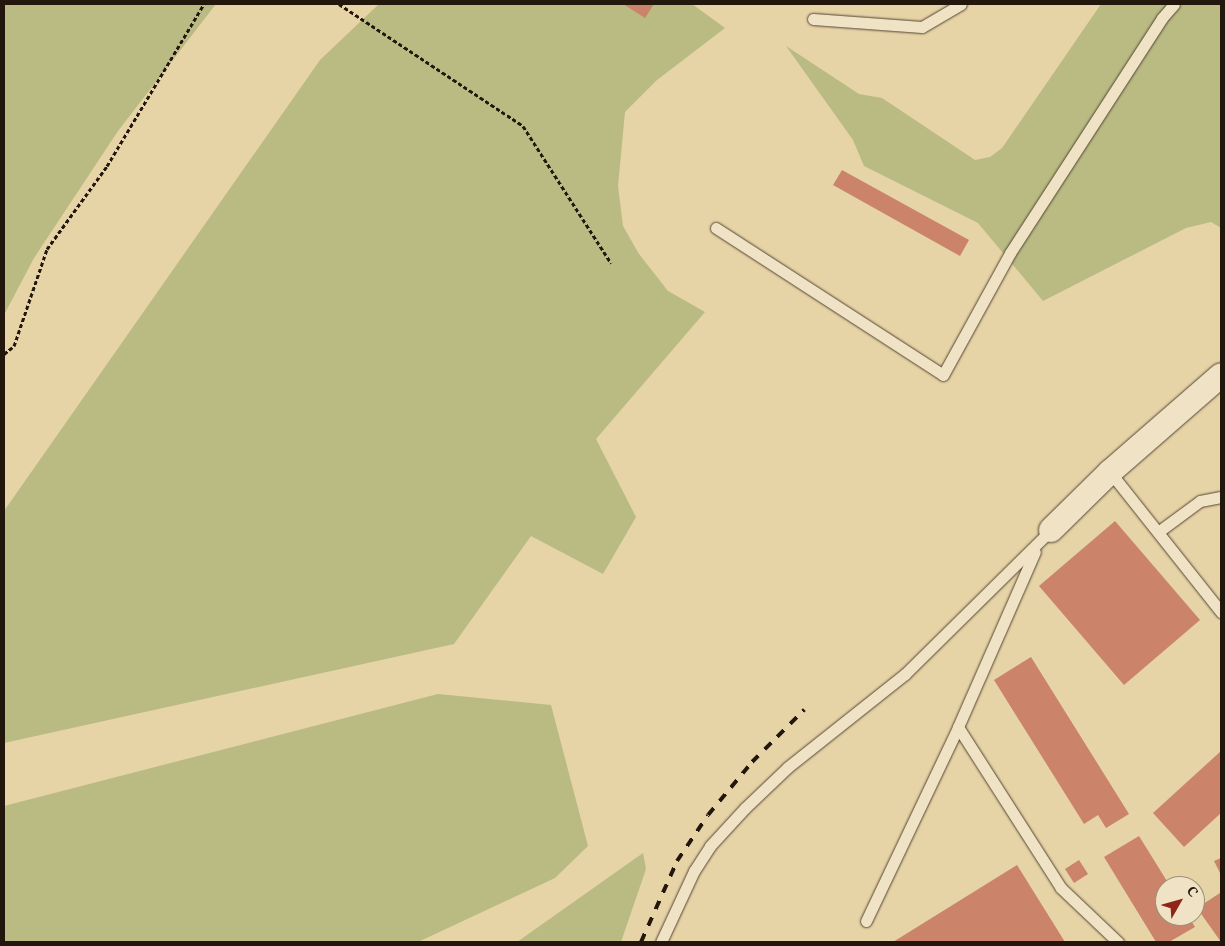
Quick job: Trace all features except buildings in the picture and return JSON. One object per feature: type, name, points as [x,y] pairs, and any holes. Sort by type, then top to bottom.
[{"type":"street","points":[[1050,530],[1110,472],[1221,375]]},
{"type":"lane","points":[[813,19],[922,27],[961,4]]},
{"type":"lane","points":[[716,228],[942,375],[1010,253],[1162,18],[1174,4]]},
{"type":"lane","points":[[1110,472],[1221,612]]},
{"type":"lane","points":[[1158,532],[1200,501],[1221,498]]},
{"type":"lane","points":[[866,921],[958,727],[1027,565],[1050,530]]},
{"type":"lane","points":[[661,942],[694,871],[710,846],[745,808],[788,767],[905,674],[1050,530]]},
{"type":"lane","points":[[958,727],[1062,888],[1118,942]]},
{"type":"path","points":[[4,354],[14,346],[46,249],[107,166],[204,4]]},
{"type":"path","points":[[339,4],[523,126],[612,263]]},
{"type":"green space","points":[[4,4],[216,4],[118,131],[34,258],[4,315]]},
{"type":"green space","points":[[379,4],[692,4],[725,28],[657,80],[625,112],[618,186],[623,226],[639,254],[668,291],[705,312],[596,439],[636,517],[603,574],[531,536],[454,644],[4,743],[4,511],[320,60]]},
{"type":"green space","points":[[1101,4],[1221,4],[1221,228],[1211,222],[1186,228],[1043,301],[978,223],[864,166],[853,140],[786,46],[859,94],[882,98],[975,160],[990,157],[1002,148]]},
{"type":"green space","points":[[438,694],[551,705],[588,846],[555,878],[418,942],[4,942],[4,806]]},
{"type":"green space","points":[[643,853],[646,869],[621,942],[517,942]]},
{"type":"railway","points":[[641,942],[677,861],[708,815],[752,762],[804,710]]}]
